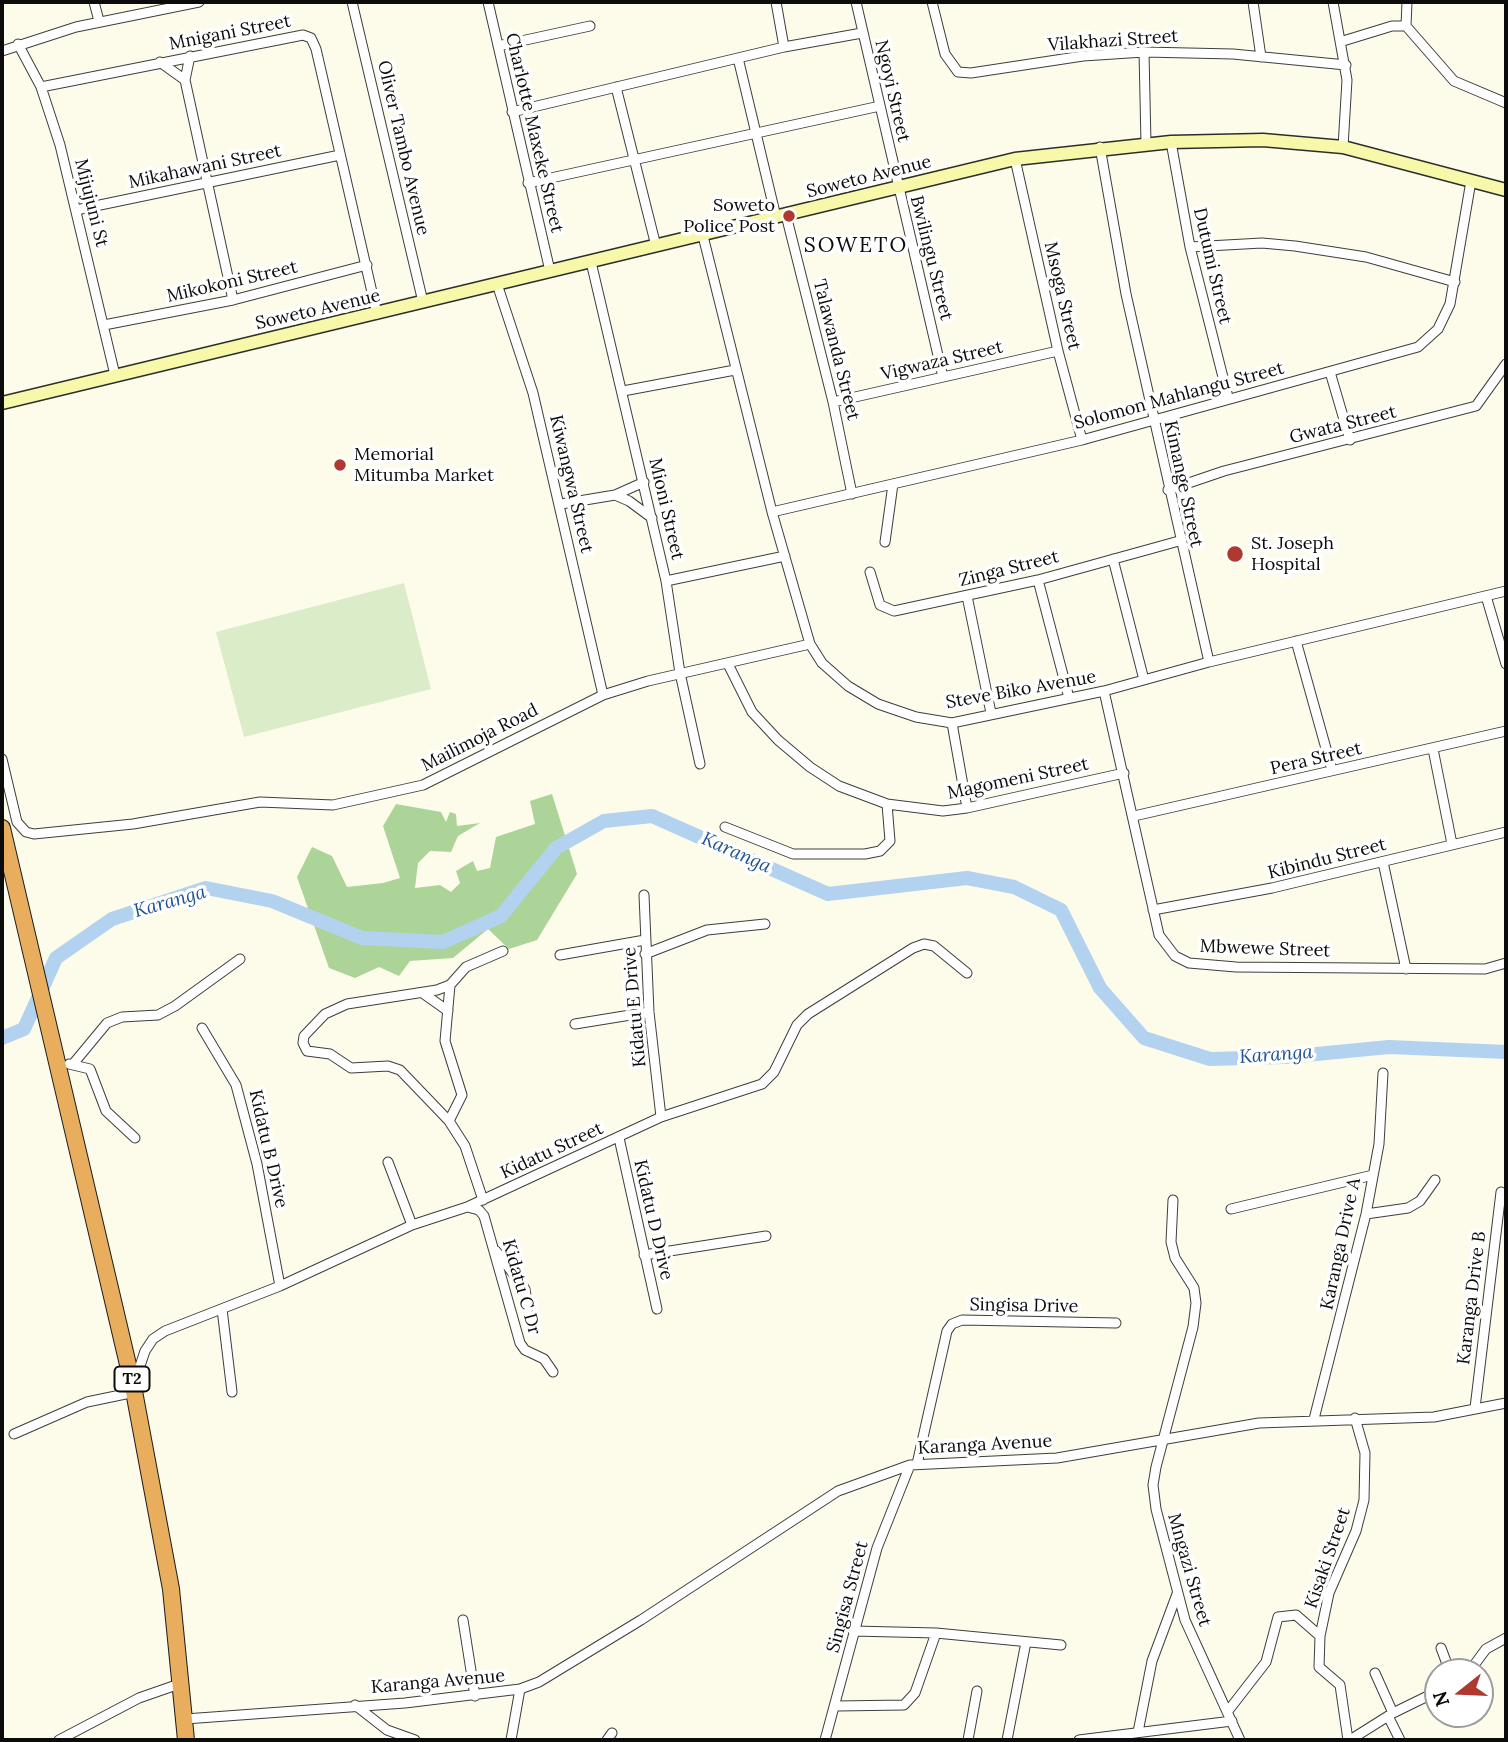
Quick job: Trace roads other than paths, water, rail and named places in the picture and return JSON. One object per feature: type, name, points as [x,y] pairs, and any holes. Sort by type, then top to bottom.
[{"type":"highway","name":"T2","points":[[2,828],[46,1023],[64,1064],[134,1389],[169,1577],[186,1740]]},
{"type":"street","points":[[94,2],[99,21]]},
{"type":"street","points":[[2,51],[99,21],[199,2]]},
{"type":"street","name":"Oliver Tambo Avenue","points":[[352,2],[423,302]]},
{"type":"street","name":"Charlotte Maxeke Street","points":[[488,2],[550,271]]},
{"type":"street","points":[[776,2],[784,47]]},
{"type":"street","name":"Ngoyi Street","points":[[856,2],[897,187]]},
{"type":"street","name":"Vilakhazi Street","points":[[932,2],[945,54],[958,72],[971,73],[1070,58],[1144,52],[1261,57],[1346,65]]},
{"type":"street","points":[[1253,2],[1261,57]]},
{"type":"street","points":[[1333,2],[1346,65],[1347,111],[1343,147]]},
{"type":"street","points":[[1407,2],[1406,26],[1454,81],[1506,103]]},
{"type":"street","points":[[498,46],[590,26]]},
{"type":"street","points":[[1343,41],[1392,26],[1406,26]]},
{"type":"street","points":[[512,112],[784,47],[862,33]]},
{"type":"street","name":"Mnigani Street","points":[[41,87],[303,35],[311,38],[316,49],[377,314]]},
{"type":"street","name":"Mijujuni St","points":[[18,44],[41,87],[76,210],[115,375]]},
{"type":"street","points":[[1144,52],[1146,144]]},
{"type":"street","points":[[190,56],[185,80],[205,183],[233,300]]},
{"type":"street","name":"Talawanda Street","points":[[738,58],[756,133],[833,402],[852,494]]},
{"type":"street","points":[[160,62],[185,80]]},
{"type":"street","points":[[616,87],[656,246]]},
{"type":"street","points":[[528,183],[880,106]]},
{"type":"street","name":"Soweto Avenue","points":[[2,403],[1016,159],[1100,147],[1263,140],[1343,147],[1506,190]]},
{"type":"street","name":"Dutumi Street","points":[[1171,142],[1190,247],[1228,397]]},
{"type":"street","name":"Kimange Street","points":[[1100,147],[1126,294],[1179,541],[1209,662]]},
{"type":"street","name":"Mikahawani Street","points":[[76,210],[340,155]]},
{"type":"street","name":"Msoga Street","points":[[1016,159],[1058,351],[1082,440]]},
{"type":"street","name":"Solomon Mahlangu Street","points":[[772,512],[1082,440],[1228,397],[1418,347],[1437,329],[1450,304],[1471,181]]},
{"type":"street","name":"Bwilingu Street","points":[[897,187],[943,377]]},
{"type":"street","name":"Steve Biko Avenue","points":[[703,236],[772,512],[810,644],[831,671],[848,686],[878,704],[916,717],[952,723],[1104,691],[1209,662],[1506,591]]},
{"type":"street","points":[[1190,247],[1262,243],[1295,246],[1366,257],[1455,282]]},
{"type":"street","name":"Mioni Street","points":[[591,262],[666,581],[680,673],[700,764]]},
{"type":"street","name":"Mikokoni Street","points":[[104,325],[233,300],[367,265]]},
{"type":"street","name":"Kiwangwa Street","points":[[497,284],[526,369],[561,504],[603,695]]},
{"type":"street","name":"Vigwaza Street","points":[[833,402],[1058,351]]},
{"type":"street","name":"Gwata Street","points":[[1168,490],[1224,471],[1476,406],[1506,364]]},
{"type":"street","points":[[623,391],[736,370]]},
{"type":"street","points":[[1330,372],[1350,440]]},
{"type":"street","points":[[561,504],[615,495],[644,482]]},
{"type":"street","points":[[885,542],[893,484]]},
{"type":"street","points":[[615,495],[629,501],[652,518]]},
{"type":"street","name":"Zinga Street","points":[[870,572],[876,597],[886,608],[894,611],[1038,580],[1179,541]]},
{"type":"street","points":[[666,581],[785,556]]},
{"type":"street","points":[[1113,559],[1144,680]]},
{"type":"street","points":[[1038,580],[1069,698]]},
{"type":"street","points":[[967,596],[991,713]]},
{"type":"street","points":[[1486,596],[1506,664]]},
{"type":"street","points":[[1296,641],[1332,770]]},
{"type":"street","name":"Mailimoja Road","points":[[2,759],[17,822],[26,832],[34,834],[133,824],[260,802],[320,807],[424,785],[603,695],[680,673],[810,644]]},
{"type":"street","name":"Magomeni Street","points":[[728,664],[752,712],[778,740],[810,767],[839,786],[887,804],[943,811],[967,808],[1124,773]]},
{"type":"street","name":"Mbwewe Street","points":[[1104,691],[1159,935],[1167,950],[1189,962],[1236,967],[1485,969],[1506,963]]},
{"type":"street","points":[[952,723],[967,808]]},
{"type":"street","name":"Pera Street","points":[[1133,816],[1227,797],[1332,770],[1506,731]]},
{"type":"street","points":[[1433,749],[1452,844]]},
{"type":"street","points":[[724,827],[793,854],[873,853],[886,848],[890,841],[887,804]]},
{"type":"street","name":"Kibindu Street","points":[[1153,909],[1272,888],[1506,832]]},
{"type":"street","points":[[1384,862],[1406,969]]},
{"type":"street","name":"Kidatu E Drive","points":[[644,895],[649,1012],[661,1117]]},
{"type":"street","points":[[645,954],[707,930],[765,924]]},
{"type":"street","points":[[560,955],[645,940]]},
{"type":"street","name":"Kidatu Street","points":[[134,1389],[145,1350],[153,1339],[280,1286],[412,1225],[467,1207],[661,1117],[762,1084],[774,1072],[797,1025],[808,1014],[913,948],[924,944],[934,946],[967,973]]},
{"type":"street","points":[[483,1200],[470,1157],[449,1121],[400,1070],[388,1066],[351,1068],[330,1054],[307,1051],[303,1043],[312,1025],[325,1014],[347,1004],[394,995],[424,994],[450,985],[466,967],[503,951]]},
{"type":"street","points":[[64,1064],[107,1023],[122,1017],[158,1015],[175,1006],[240,959]]},
{"type":"street","points":[[449,1121],[459,1107],[462,1095],[445,1041],[450,985]]},
{"type":"street","points":[[424,994],[449,1011]]},
{"type":"street","points":[[575,1024],[649,1012]]},
{"type":"street","name":"Kidatu B Drive","points":[[202,1028],[236,1085],[257,1164],[280,1286]]},
{"type":"street","points":[[64,1064],[90,1069],[106,1111],[135,1138]]},
{"type":"street","name":"Karanga Drive A","points":[[1314,1419],[1366,1214],[1379,1144],[1383,1073]]},
{"type":"street","name":"Kidatu D Drive","points":[[618,1138],[657,1309]]},
{"type":"street","points":[[388,1162],[412,1225]]},
{"type":"street","points":[[1231,1209],[1373,1175]]},
{"type":"street","points":[[1366,1214],[1408,1208],[1420,1201],[1435,1180]]},
{"type":"street","name":"Karanga Drive B","points":[[1475,1408],[1501,1192]]},
{"type":"street","name":"Mngazi Street","points":[[1173,1200],[1171,1242],[1175,1258],[1194,1288],[1196,1303],[1153,1485],[1177,1594],[1194,1644],[1240,1740]]},
{"type":"street","name":"Kidatu C Dr","points":[[467,1207],[479,1210],[484,1216],[520,1343],[524,1350],[544,1359],[553,1372]]},
{"type":"street","points":[[644,1255],[766,1236]]},
{"type":"street","points":[[493,1247],[525,1289],[528,1309]]},
{"type":"street","points":[[222,1309],[232,1391]]},
{"type":"street","name":"Singisa Drive","points":[[914,1464],[951,1324],[962,1320],[1116,1323]]},
{"type":"street","points":[[14,1434],[87,1402],[134,1389]]},
{"type":"street","name":"Karanga Avenue","points":[[185,1719],[475,1696],[520,1689],[539,1682],[641,1620],[838,1491],[914,1464],[1057,1458],[1259,1423],[1314,1419],[1434,1417],[1506,1403]]},
{"type":"street","name":"Kisaki Street","points":[[1349,1740],[1340,1685],[1319,1667],[1320,1636],[1329,1592],[1361,1516],[1366,1468],[1355,1418]]},
{"type":"street","name":"Singisa Street","points":[[825,1740],[837,1706],[853,1631],[886,1523],[914,1464]]},
{"type":"street","points":[[1138,1732],[1152,1661],[1177,1594]]},
{"type":"street","points":[[1079,1740],[1230,1716],[1266,1662],[1278,1617],[1296,1615],[1320,1636]]},
{"type":"street","points":[[463,1620],[475,1696]]},
{"type":"street","points":[[853,1631],[936,1633],[1061,1645]]},
{"type":"street","points":[[837,1706],[904,1705],[915,1693],[936,1633]]},
{"type":"street","points":[[1479,1658],[1486,1649],[1506,1638]]},
{"type":"street","points":[[1007,1740],[1026,1642]]},
{"type":"street","points":[[1441,1648],[1445,1658]]},
{"type":"street","points":[[1375,1674],[1400,1740]]},
{"type":"street","points":[[59,1740],[139,1698],[182,1682]]},
{"type":"street","points":[[512,1740],[520,1689]]},
{"type":"street","points":[[968,1740],[977,1691]]},
{"type":"street","points":[[1349,1740],[1361,1737],[1390,1715],[1424,1698]]},
{"type":"street","points":[[355,1705],[387,1730],[415,1740]]},
{"type":"waterway","name":"Karanga","points":[[2,1038],[24,1029],[56,958],[112,919],[206,888],[272,901],[362,938],[443,942],[501,916],[556,848],[604,821],[652,816],[828,894],[967,878],[1014,887],[1061,910],[1100,988],[1144,1038],[1210,1059],[1285,1057],[1389,1047],[1506,1052]]},
{"type":"place","name":"Soweto Police Post","points":[[789,216]]},
{"type":"place","name":"Memorial Mitumba Market","points":[[340,465]]},
{"type":"place","name":"St. Joseph Hospital","points":[[1235,554]]},
{"type":"district","name":"SOWETO","points":[[856,246]]}]
